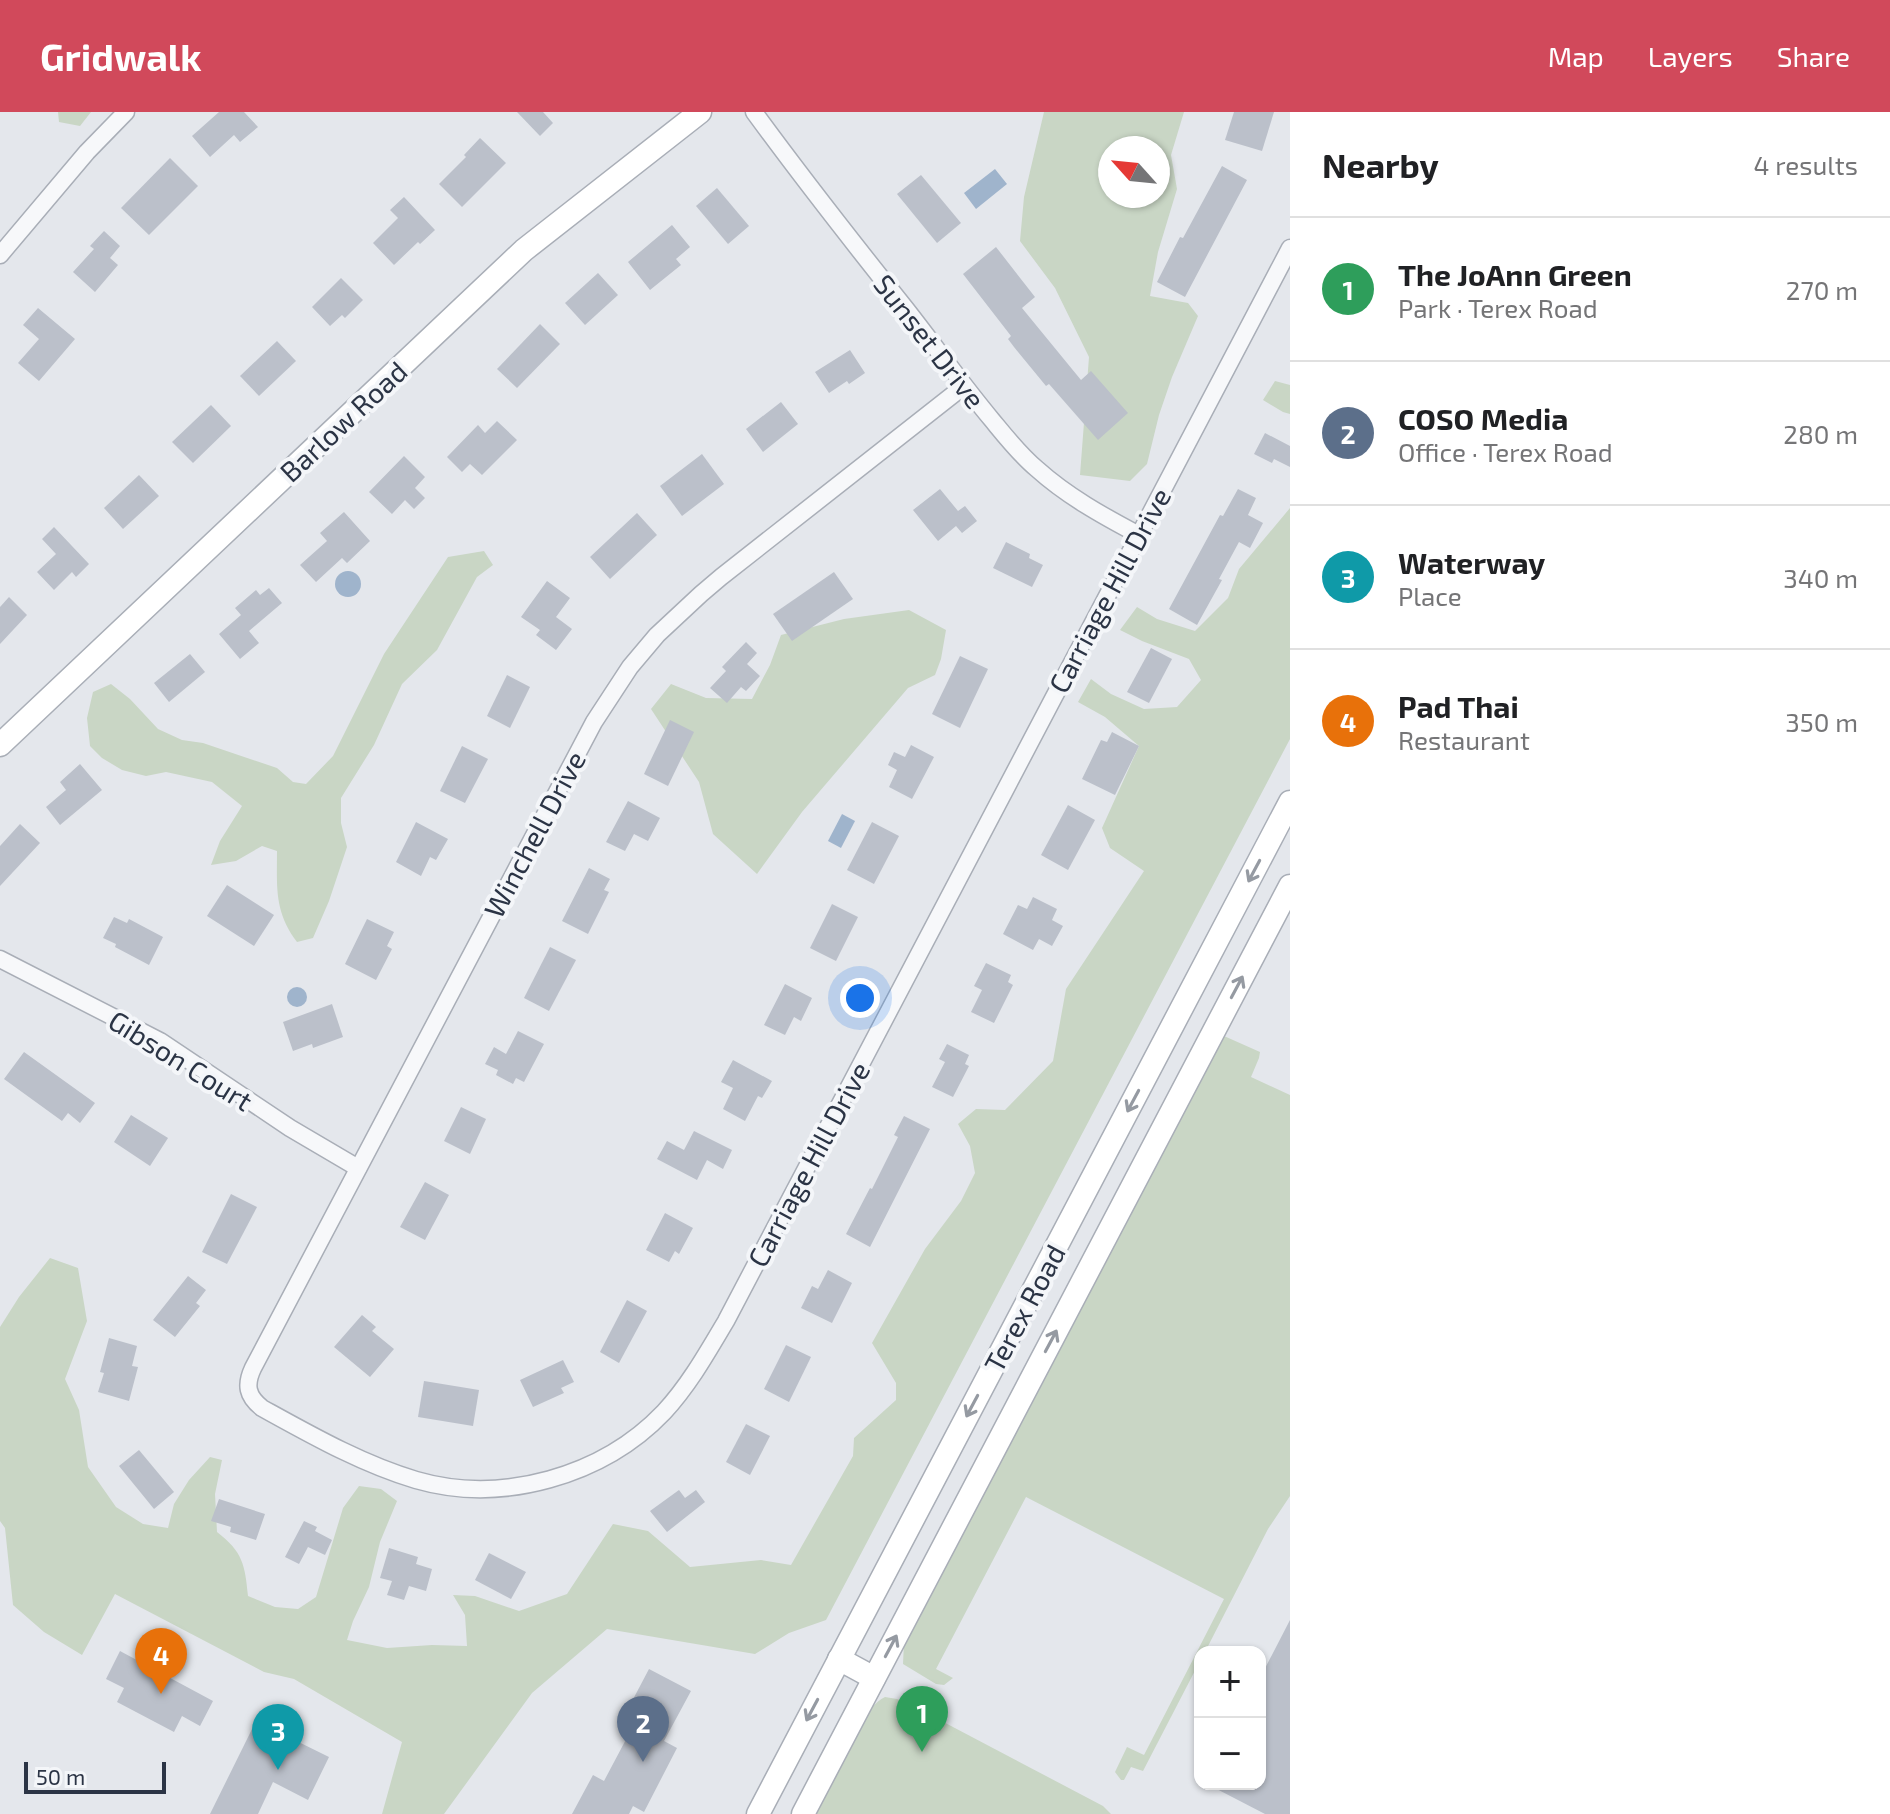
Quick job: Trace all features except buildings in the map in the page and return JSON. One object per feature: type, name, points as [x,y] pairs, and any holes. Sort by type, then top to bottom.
[{"type":"street","points":[[0,255],[87,152],[126,112]]},
{"type":"street","name":"Barlow Road","points":[[0,745],[524,250],[700,112]]},
{"type":"street","name":"Sunset Drive","points":[[754,112],[1007,438],[1035,468],[1089,507],[1139,535]]},
{"type":"street","name":"Carriage Hill Drive","points":[[249,1393],[262,1408],[372,1464],[440,1486],[472,1489],[515,1486],[584,1468],[634,1438],[663,1413],[700,1365],[726,1321],[1290,248]]},
{"type":"street","name":"Winchell Drive","points":[[249,1393],[249,1377],[253,1368],[591,726],[630,667],[657,635],[721,577],[964,386]]},
{"type":"street","name":"Terex Road","points":[[758,1814],[1290,802]]},
{"type":"street","name":"Terex Road","points":[[803,1814],[1290,886]]},
{"type":"street","name":"Gibson Court","points":[[0,959],[160,1041],[290,1128],[358,1168]]},
{"type":"street","points":[[1185,1002],[1220,1020]]},
{"type":"street","points":[[839,1659],[874,1678]]},
{"type":"green space","points":[[58,112],[91,112],[80,126],[59,122]]},
{"type":"green space","points":[[1044,112],[1184,112],[1171,155],[1177,189],[1158,252],[1150,296],[1188,303],[1198,316],[1172,377],[1147,464],[1130,481],[1080,475],[1089,357],[1055,288],[1020,241],[1024,197]]},
{"type":"green space","points":[[1275,381],[1290,385],[1290,414],[1263,400]]},
{"type":"green space","points":[[1290,508],[1290,739],[826,1620],[789,1633],[755,1654],[607,1629],[532,1693],[444,1814],[382,1814],[402,1742],[294,1679],[264,1672],[115,1594],[82,1655],[44,1632],[13,1605],[5,1528],[0,1521],[0,1327],[50,1258],[78,1268],[87,1321],[65,1379],[79,1410],[88,1467],[116,1507],[143,1524],[168,1528],[174,1504],[189,1480],[210,1457],[222,1460],[215,1494],[217,1532],[241,1560],[248,1596],[275,1607],[298,1609],[316,1597],[343,1508],[359,1486],[381,1489],[397,1501],[380,1542],[369,1587],[347,1640],[387,1648],[467,1646],[465,1615],[453,1595],[475,1596],[519,1611],[567,1594],[613,1524],[648,1531],[690,1567],[761,1560],[791,1565],[853,1456],[854,1438],[896,1400],[896,1383],[872,1343],[925,1249],[961,1201],[975,1173],[970,1146],[958,1124],[976,1109],[1005,1110],[1053,1061],[1066,989],[1144,871],[1110,848],[1102,828],[1139,746],[1105,717],[1078,702],[1091,679],[1111,694],[1144,709],[1177,707],[1201,680],[1189,659],[1120,630],[1137,607],[1157,619],[1195,631],[1228,598],[1239,569]]},
{"type":"green space","points":[[484,551],[493,565],[477,577],[437,650],[402,684],[374,745],[341,798],[341,823],[347,847],[313,938],[297,942],[284,920],[278,899],[277,851],[262,846],[236,861],[211,865],[220,841],[242,806],[212,782],[166,772],[146,776],[122,770],[90,746],[87,718],[93,692],[111,684],[158,729],[182,740],[203,743],[277,768],[293,782],[306,784],[333,756],[384,654],[448,557]]},
{"type":"green space","points":[[909,610],[946,630],[935,675],[908,688],[802,812],[757,874],[713,834],[699,782],[651,709],[671,684],[706,698],[752,699],[781,635],[844,619]]},
{"type":"green space","points":[[1224,1036],[1260,1052],[1251,1077],[1290,1095],[1290,1496],[1268,1529],[1208,1646],[1200,1646],[1224,1599],[1026,1497],[936,1669],[953,1678],[944,1685],[936,1684],[903,1664],[904,1643],[1215,1047]]},
{"type":"green space","points":[[1194,1658],[1194,1673],[1143,1771],[1131,1767],[1121,1780],[1115,1772],[1127,1747],[1144,1755]]},
{"type":"green space","points":[[885,1697],[915,1707],[1103,1806],[1111,1814],[811,1814],[854,1732],[864,1717]]},
{"type":"water","points":[[995,169],[1007,184],[976,209],[964,193]]},
{"type":"water","points":[[348,571],[357,575],[361,584],[357,593],[348,597],[339,593],[335,584],[339,575]]},
{"type":"water","points":[[842,814],[855,821],[841,848],[828,841]]},
{"type":"water","points":[[293,987],[301,987],[307,997],[301,1007],[293,1007],[287,1001],[287,993]]},
{"type":"place","name":"Pad Thai","points":[[161,1694]]},
{"type":"place","name":"The JoAnn Green","points":[[922,1752]]},
{"type":"place","name":"COSO Media","points":[[643,1762]]},
{"type":"place","name":"Waterway","points":[[278,1770]]}]
